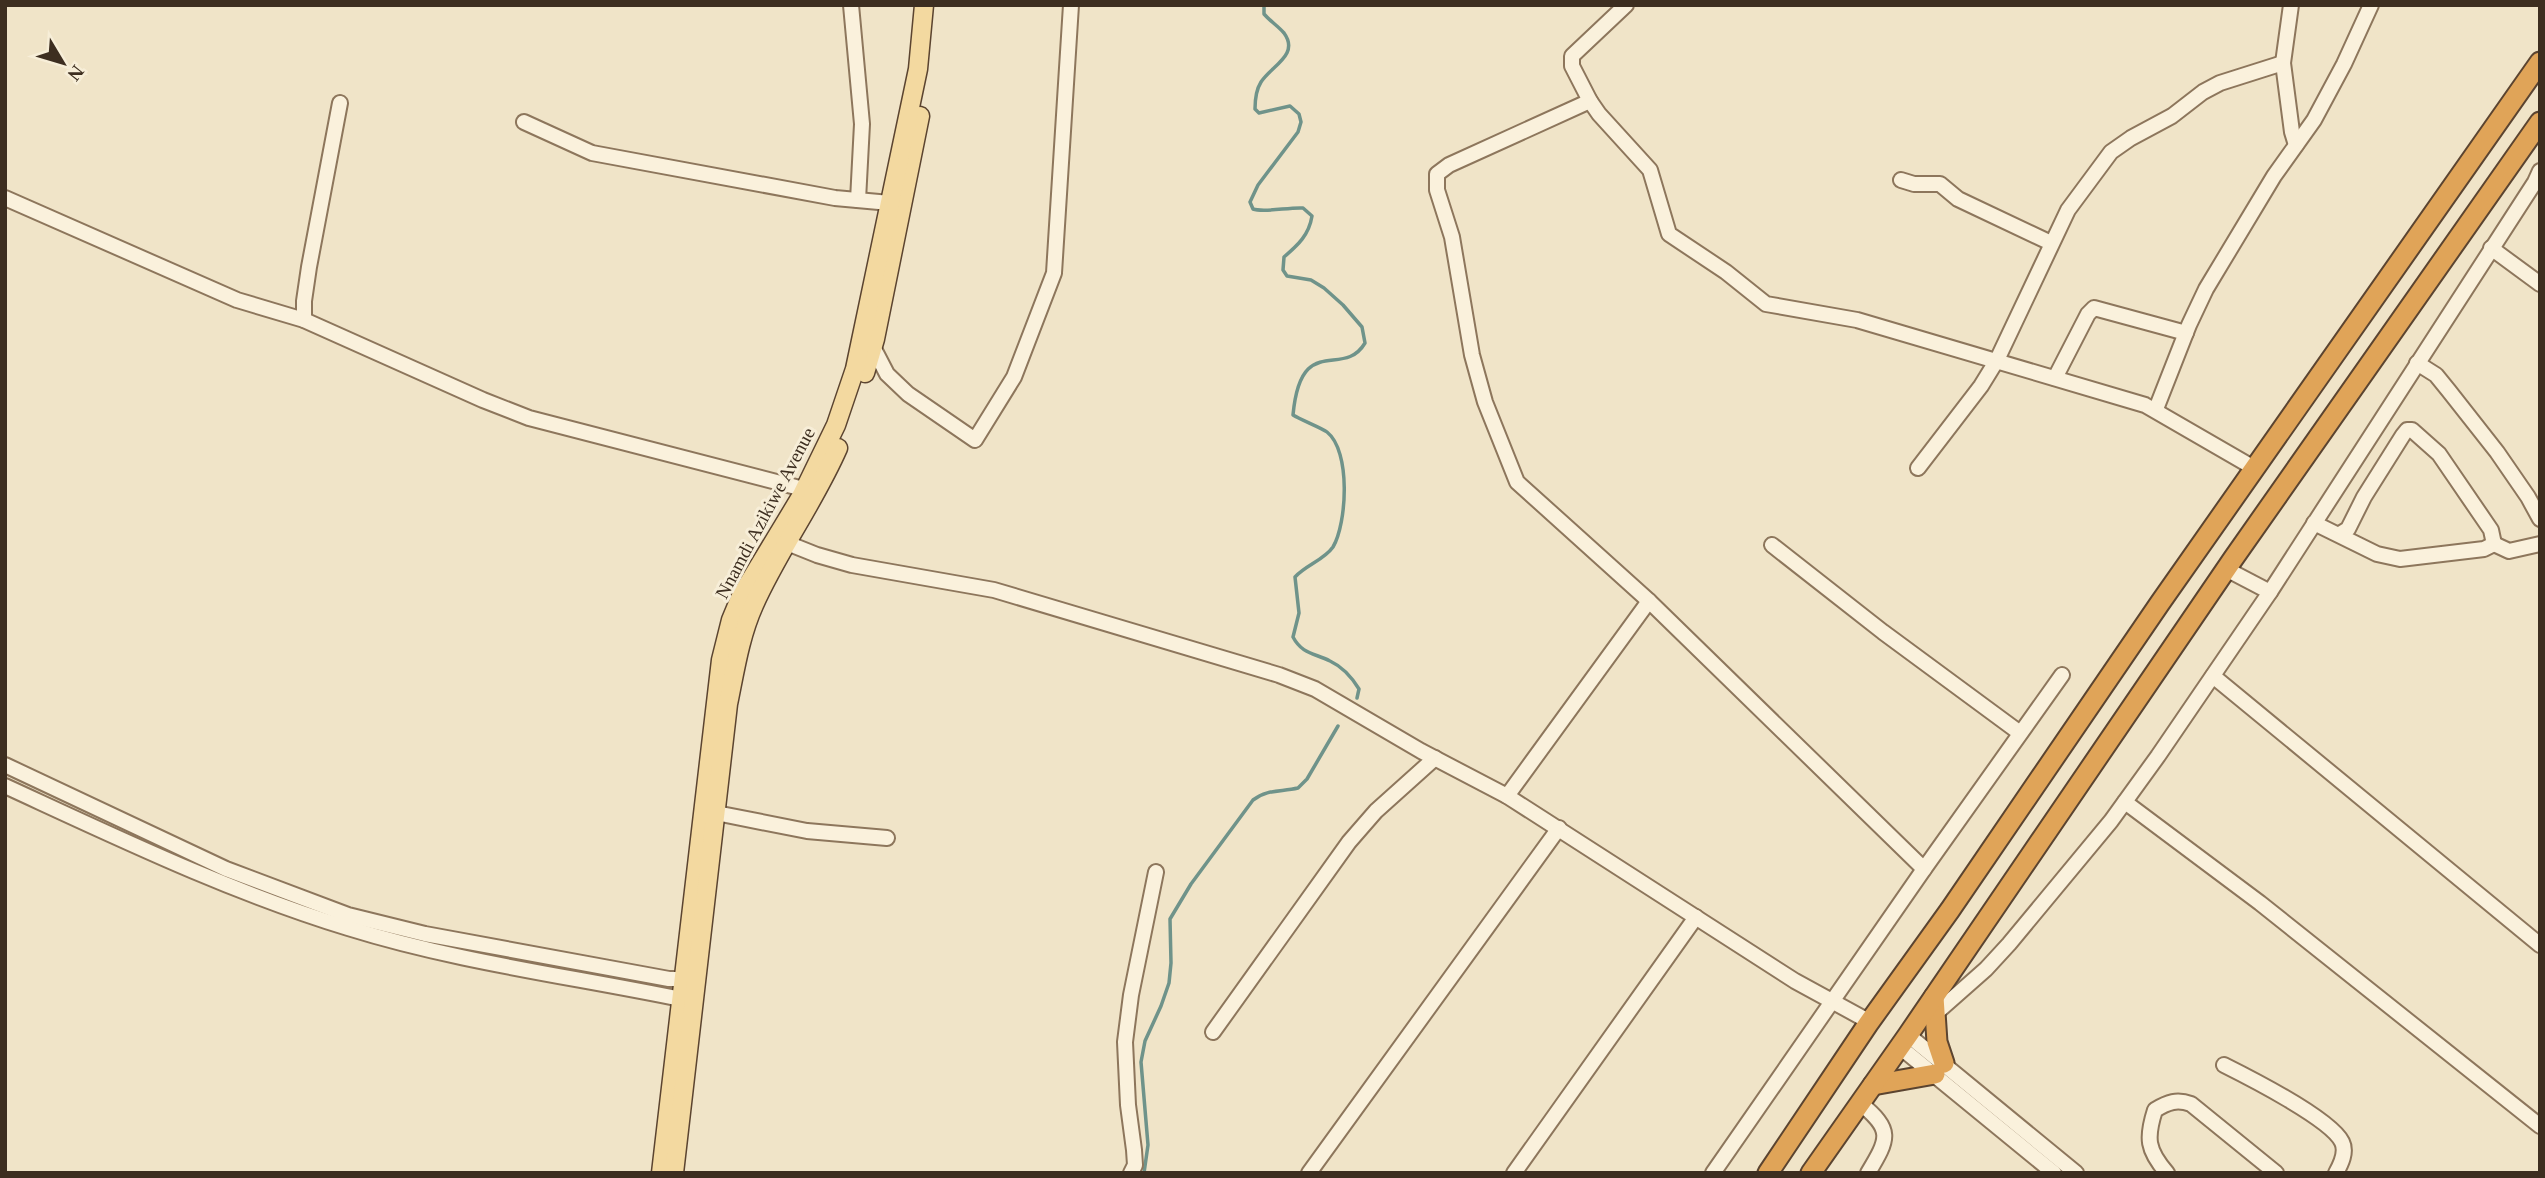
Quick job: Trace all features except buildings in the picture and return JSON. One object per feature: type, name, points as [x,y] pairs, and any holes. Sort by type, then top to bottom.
[{"type":"highway","points":[[1768,1173],[1870,1022],[2540,61]]},
{"type":"highway","points":[[1811,1173],[1904,1041],[1934,1005],[2226,569],[2538,131]]},
{"type":"highway","points":[[1873,1084],[1939,1068],[1934,1005]]},
{"type":"main road","name":"Nnamdi Azikiwe Avenue","points":[[674,1173],[728,704],[740,643],[753,607],[811,491],[855,369],[918,69],[924,5]]},
{"type":"main road","name":"Nnamdi Azikiwe Avenue","points":[[661,1173],[717,687],[728,634],[741,596],[754,571],[811,491],[848,424],[873,348],[928,75],[936,5]]},
{"type":"street","points":[[851,5],[862,124],[858,200]]},
{"type":"street","points":[[873,348],[887,374],[908,394],[975,440],[1014,377],[1054,273],[1071,5]]},
{"type":"street","points":[[1626,5],[1572,56],[1572,66],[1590,101],[1650,170],[1669,234],[1726,272],[1766,304],[1857,320],[2156,409],[2255,468]]},
{"type":"street","points":[[2291,5],[2283,63],[2296,145]]},
{"type":"street","points":[[2156,409],[2206,289],[2274,176],[2333,87],[2371,5]]},
{"type":"street","points":[[1918,468],[1951,427],[1997,360],[2068,210],[2111,152],[2172,116],[2203,92],[2220,83],[2283,63]]},
{"type":"street","points":[[1590,101],[1449,165],[1437,174],[1437,190],[1452,237],[1472,355],[1503,451],[1517,482],[1648,601],[1924,869]]},
{"type":"street","points":[[304,320],[309,267],[340,103]]},
{"type":"street","points":[[524,122],[592,152],[858,200],[890,203]]},
{"type":"street","points":[[1934,1005],[1986,969],[2125,802],[2270,592],[2540,171]]},
{"type":"street","points":[[1901,180],[1914,184],[1940,184],[1958,199],[2051,243]]},
{"type":"street","points":[[5,198],[237,300],[304,320],[529,418],[811,491]]},
{"type":"street","points":[[2491,248],[2540,284]]},
{"type":"street","points":[[2055,378],[2088,314],[2094,308],[2186,333]]},
{"type":"street","points":[[2417,363],[2436,375],[2449,391],[2497,452],[2540,519]]},
{"type":"street","points":[[2340,534],[2348,529],[2364,497],[2403,435],[2407,430],[2412,430],[2439,454],[2491,530],[2494,544]]},
{"type":"street","points":[[2314,523],[2377,554],[2400,559],[2484,549],[2494,544]]},
{"type":"street","points":[[787,543],[852,565],[994,590],[1279,675],[1315,689],[1507,796],[1795,981],[1870,1022]]},
{"type":"street","points":[[2494,544],[2509,551],[2540,544]]},
{"type":"street","points":[[1772,545],[1883,632],[2020,733]]},
{"type":"street","points":[[2226,569],[2270,592]]},
{"type":"street","points":[[1507,796],[1648,601]]},
{"type":"street","points":[[1713,1173],[2062,675]]},
{"type":"street","points":[[2213,676],[2540,945]]},
{"type":"street","points":[[1213,1032],[1349,842],[1376,811],[1435,758]]},
{"type":"street","points":[[5,765],[226,870],[348,915],[425,934],[576,963],[683,979]]},
{"type":"street","points":[[5,786],[181,866],[347,928],[478,962],[681,999]]},
{"type":"street","points":[[2125,802],[2260,903],[2540,1126]]},
{"type":"street","points":[[716,813],[807,831],[887,838]]},
{"type":"street","points":[[1309,1173],[1559,828]]},
{"type":"street","points":[[1130,1173],[1135,1166],[1125,1042],[1131,995],[1156,872]]},
{"type":"street","points":[[1514,1173],[1696,917]]},
{"type":"street","points":[[1904,1041],[2076,1173]]},
{"type":"street","points":[[2224,1065],[2275,1090],[2330,1129],[2342,1141],[2344,1150],[2336,1173]]},
{"type":"street","points":[[1939,1068],[2054,1173]]},
{"type":"street","points":[[2167,1173],[2150,1151],[2149,1129],[2155,1110],[2167,1103],[2181,1101],[2191,1104],[2276,1173]]},
{"type":"street","points":[[1860,1103],[1878,1117],[1884,1130],[1884,1145],[1868,1173]]},
{"type":"waterway","points":[[1264,5],[1264,14],[1284,33],[1289,48],[1282,60],[1259,85],[1255,109],[1259,113],[1290,106],[1299,114],[1301,122],[1298,132],[1258,185],[1250,202],[1253,209],[1303,208],[1312,216],[1302,239],[1284,257],[1283,270],[1287,276],[1311,280],[1324,288],[1362,327],[1365,343],[1356,353],[1346,358],[1313,365],[1297,389],[1293,415],[1324,430],[1335,441],[1343,470],[1344,505],[1333,547],[1295,577],[1299,613],[1293,637],[1304,650],[1335,663],[1346,672],[1359,689],[1357,698]]},
{"type":"waterway","points":[[1144,1173],[1148,1145],[1141,1062],[1145,1041],[1169,983],[1170,919],[1191,884],[1253,800],[1269,792],[1298,788],[1307,779],[1338,726]]}]
